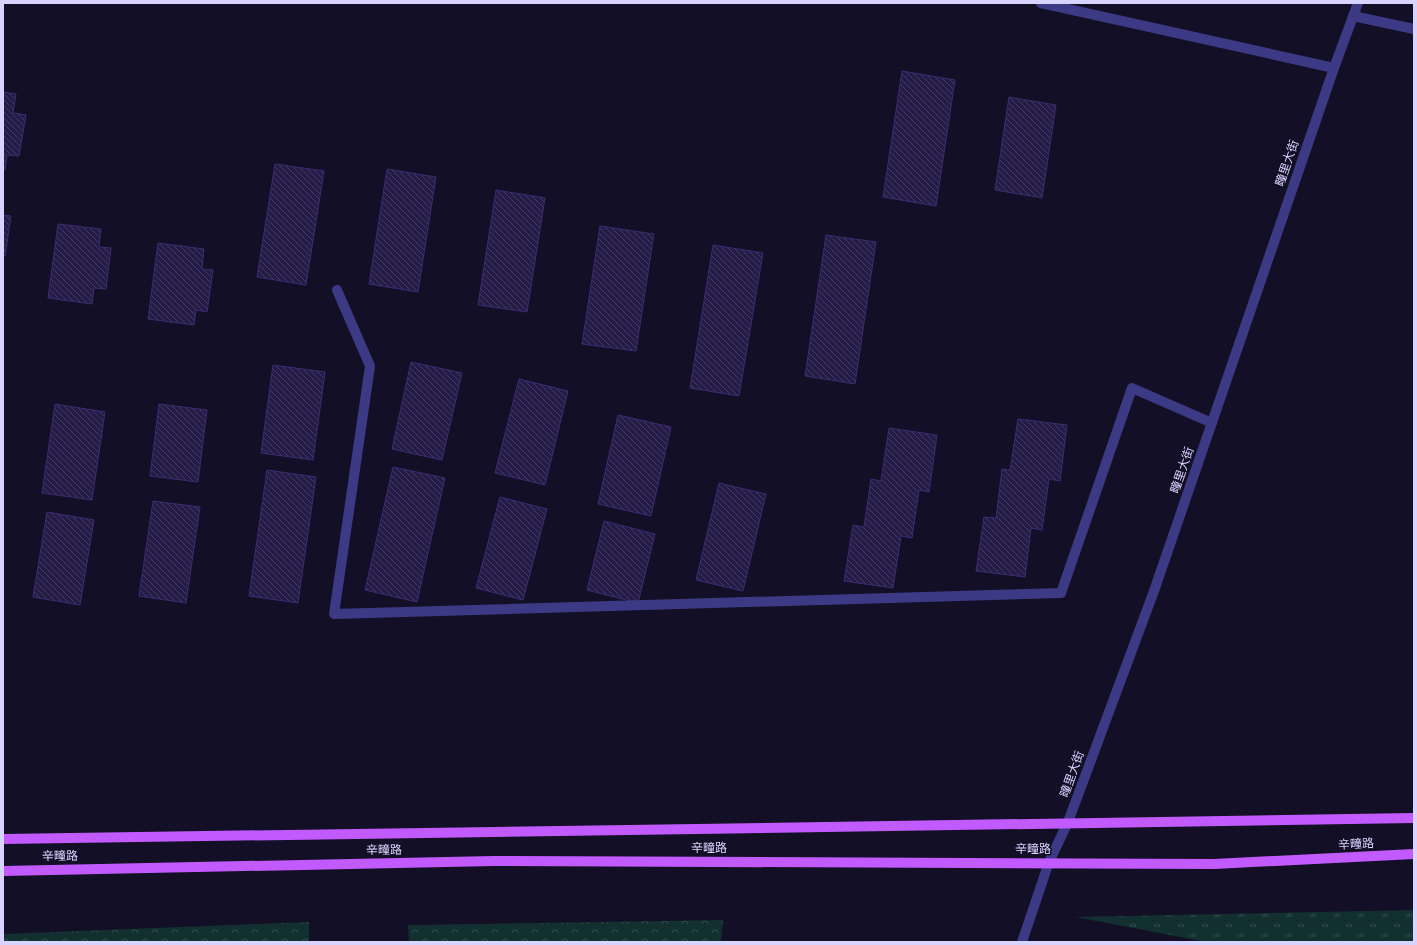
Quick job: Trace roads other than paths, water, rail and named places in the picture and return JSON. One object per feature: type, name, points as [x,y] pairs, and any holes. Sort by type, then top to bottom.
[{"type":"main road","name":"辛疃路","points":[[3,839],[320,836],[1068,822],[1414,818]]},
{"type":"main road","name":"辛疃路","points":[[3,871],[494,861],[1049,862],[1214,864],[1414,854]]},
{"type":"street","points":[[1041,3],[1334,68]]},
{"type":"street","name":"疃里大街","points":[[1022,942],[1049,862],[1068,822],[1154,591],[1334,68],[1358,3]]},
{"type":"street","points":[[1353,16],[1414,29]]},
{"type":"street","points":[[336,290],[370,366],[334,614],[1061,593],[1132,388],[1212,423]]}]
